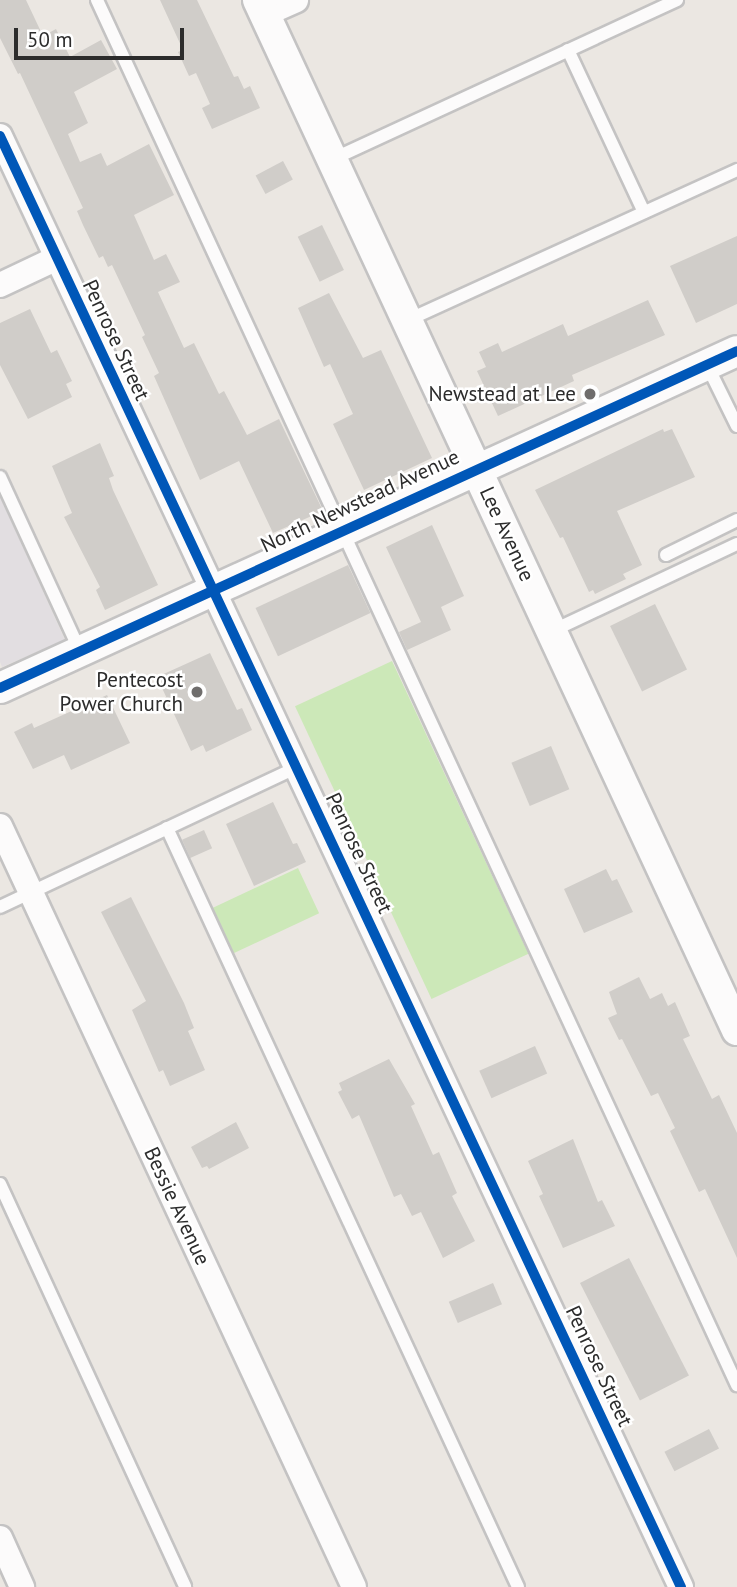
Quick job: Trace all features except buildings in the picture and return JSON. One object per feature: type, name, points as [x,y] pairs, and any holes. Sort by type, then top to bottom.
[{"type":"street","points":[[262,7],[296,0]]},
{"type":"street","name":"Lee Avenue","points":[[262,7],[737,1030]]},
{"type":"street","name":"Penrose Street","points":[[0,136],[211,591],[298,767],[681,1587]]},
{"type":"street","points":[[0,285],[57,258]]},
{"type":"street","name":"North Newstead Avenue","points":[[0,688],[476,468],[737,351]]},
{"type":"street","name":"Bessie Avenue","points":[[0,826],[354,1587]]},
{"type":"street","points":[[0,1538],[22,1587]]},
{"type":"lane","points":[[97,0],[737,1385]]},
{"type":"lane","points":[[332,159],[677,0]]},
{"type":"lane","points":[[568,50],[645,212]]},
{"type":"lane","points":[[407,320],[737,170]]},
{"type":"lane","points":[[707,365],[737,426]]},
{"type":"lane","points":[[1,482],[80,651]]},
{"type":"lane","points":[[666,555],[737,520]]},
{"type":"lane","points":[[552,631],[737,544]]},
{"type":"lane","points":[[0,907],[298,767]]},
{"type":"lane","points":[[167,828],[518,1587]]},
{"type":"lane","points":[[0,1184],[185,1587]]},
{"type":"shaded area","points":[[0,496],[65,640],[2,667],[0,662]]},
{"type":"green space","points":[[392,661],[529,954],[432,999],[295,706]]},
{"type":"green space","points":[[298,868],[319,913],[233,953],[212,908]]},
{"type":"cycle path","points":[[0,136],[681,1587]]},
{"type":"cycle path","points":[[0,688],[737,351]]},
{"type":"place","name":"Newstead at Lee","points":[[590,394]]},
{"type":"place","name":"Pentecost Power Church","points":[[197,692]]}]
